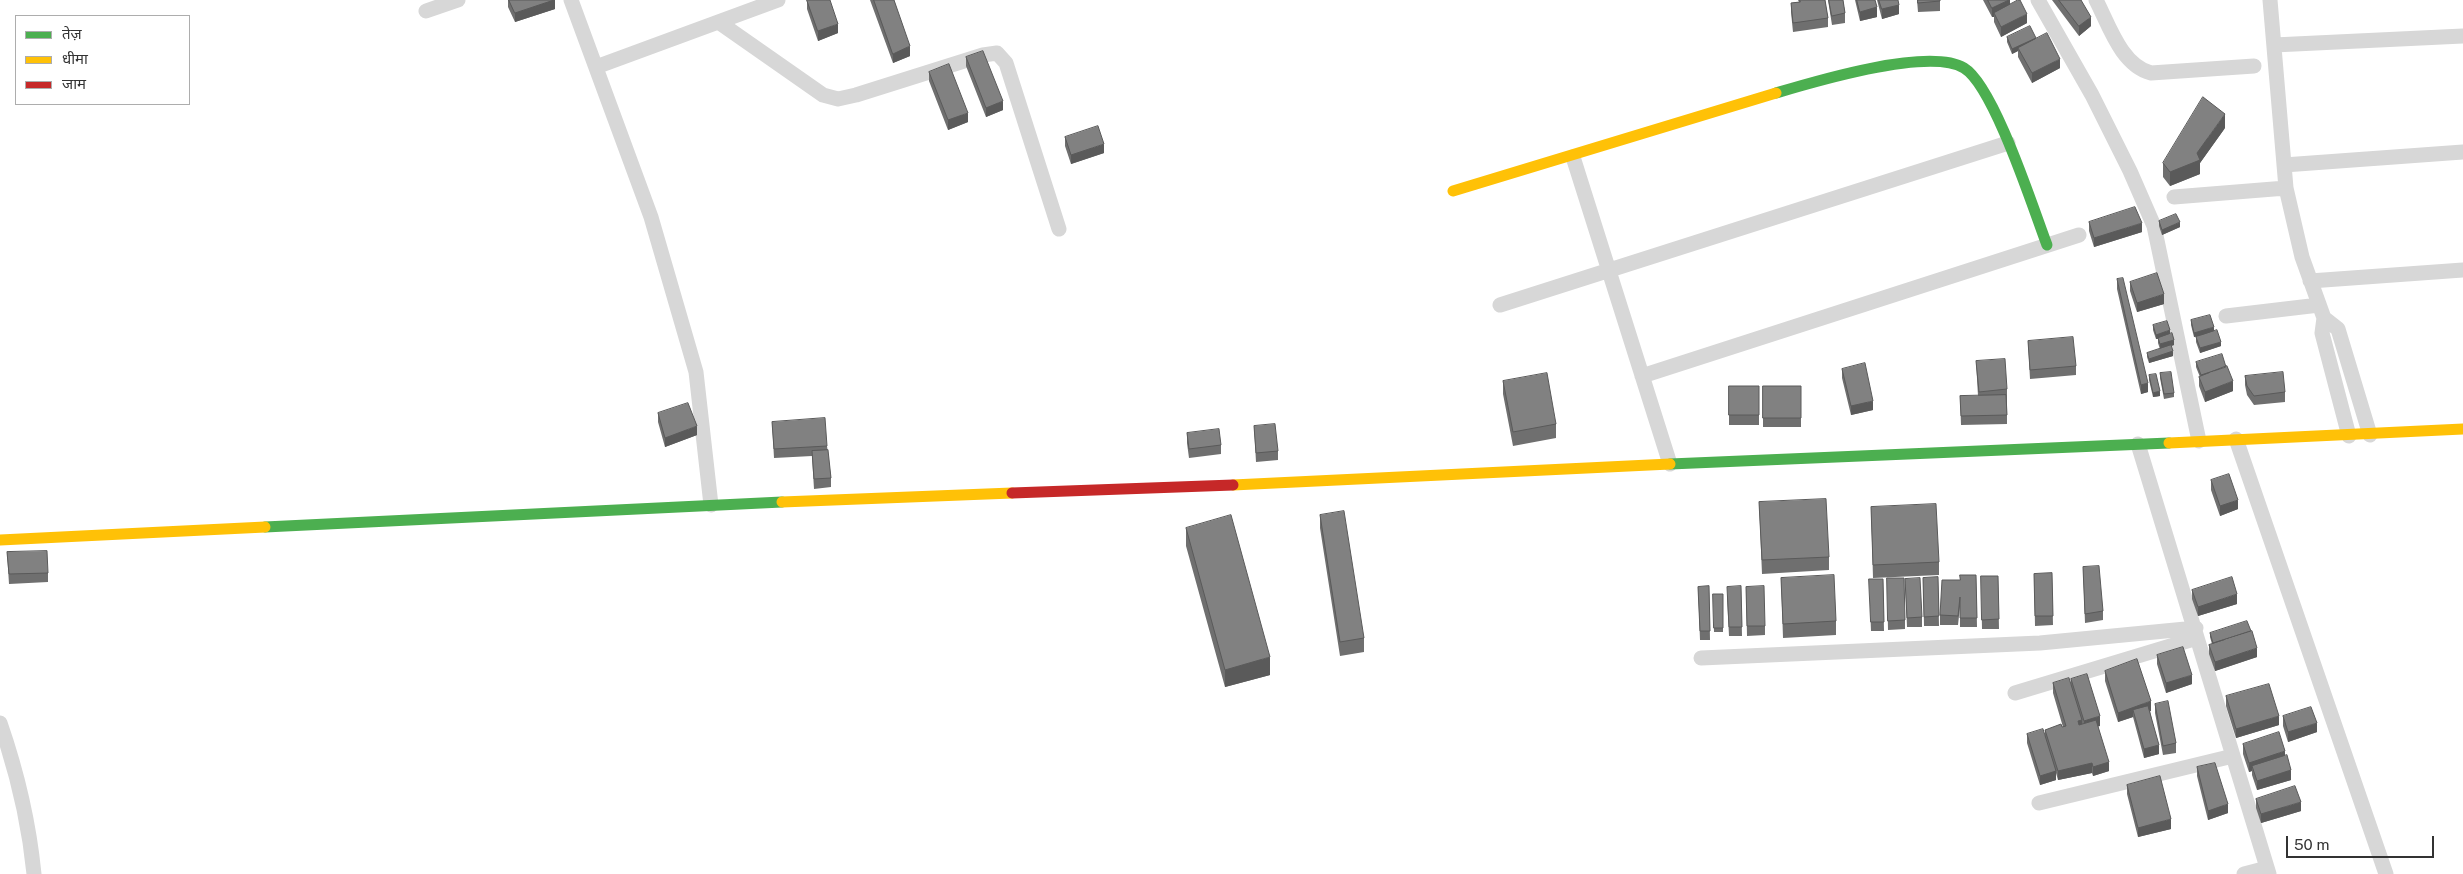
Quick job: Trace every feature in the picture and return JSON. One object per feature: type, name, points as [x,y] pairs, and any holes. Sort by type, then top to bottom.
[{"type":"street","points":[[426,11],[458,0]]},
{"type":"street","points":[[571,0],[651,217],[696,372],[711,505]]},
{"type":"street","points":[[596,67],[720,23],[778,0]]},
{"type":"street","points":[[2038,0],[2092,95],[2130,171],[2154,226],[2199,441]]},
{"type":"street","points":[[2096,0],[2128,59],[2142,71],[2151,73],[2254,66]]},
{"type":"street","points":[[2270,0],[2286,188],[2295,233],[2322,312],[2322,333],[2349,436]]},
{"type":"street","points":[[720,23],[823,95],[838,99],[983,55],[997,53],[1006,63],[1059,229]]},
{"type":"street","points":[[2274,45],[2463,36]]},
{"type":"street","points":[[1454,191],[1573,157],[1827,78],[1926,60],[1949,61],[1966,69],[1985,92],[2008,143],[2047,245]]},
{"type":"street","points":[[1500,305],[2008,143]]},
{"type":"street","points":[[2284,165],[2463,152]]},
{"type":"street","points":[[1573,157],[1670,464]]},
{"type":"street","points":[[2174,197],[2286,188]]},
{"type":"street","points":[[1642,376],[2079,235]]},
{"type":"street","points":[[2310,281],[2463,270]]},
{"type":"street","points":[[2226,316],[2322,312],[2338,329],[2370,435]]},
{"type":"street","points":[[2333,376],[2352,374]]},
{"type":"street","points":[[0,540],[711,505],[2236,439],[2349,436],[2463,429]]},
{"type":"street","points":[[2236,439],[2386,874]]},
{"type":"street","points":[[2138,444],[2268,871],[2244,874]]},
{"type":"street","points":[[1702,658],[2040,643],[2196,633]]},
{"type":"street","points":[[2015,693],[2196,633]]},
{"type":"street","points":[[0,723],[12,757],[31,847],[34,874]]},
{"type":"street","points":[[2039,803],[2233,756]]},
{"type":"building","points":[[509,0],[554,0],[515,13]]},
{"type":"building","points":[[807,0],[830,0],[838,24],[818,31]]},
{"type":"building","points":[[874,0],[894,0],[910,46],[893,54]]},
{"type":"building","points":[[1800,0],[1825,0],[1828,18],[1793,23],[1791,3],[1800,2]]},
{"type":"building","points":[[1829,0],[1843,0],[1845,13],[1832,16]]},
{"type":"building","points":[[1857,0],[1875,0],[1877,7],[1860,12]]},
{"type":"building","points":[[1879,0],[1898,0],[1899,5],[1882,9]]},
{"type":"building","points":[[1918,0],[1940,0],[1940,1],[1918,3]]},
{"type":"building","points":[[1988,0],[2009,0],[1992,8]]},
{"type":"building","points":[[2020,0],[2027,14],[2001,27],[1994,13]]},
{"type":"building","points":[[2059,0],[2081,0],[2091,17],[2079,26]]},
{"type":"building","points":[[2030,26],[2036,38],[2012,49],[2007,37]]},
{"type":"building","points":[[2047,33],[2060,59],[2032,73],[2018,48]]},
{"type":"building","points":[[983,51],[1003,101],[986,108],[966,57]]},
{"type":"building","points":[[949,64],[968,113],[948,120],[929,72]]},
{"type":"building","points":[[2203,97],[2225,114],[2197,153],[2200,160],[2170,172],[2163,163]]},
{"type":"building","points":[[1098,126],[1104,144],[1071,155],[1065,137]]},
{"type":"building","points":[[2135,207],[2142,223],[2094,238],[2089,222]]},
{"type":"building","points":[[2176,214],[2180,222],[2162,230],[2159,221]]},
{"type":"building","points":[[2157,273],[2164,294],[2137,303],[2130,282]]},
{"type":"building","points":[[2123,278],[2148,383],[2141,385],[2117,279]]},
{"type":"building","points":[[2210,315],[2214,327],[2194,333],[2191,320]]},
{"type":"building","points":[[2167,321],[2170,330],[2156,335],[2153,325]]},
{"type":"building","points":[[2217,330],[2221,342],[2200,348],[2196,337]]},
{"type":"building","points":[[2172,333],[2174,340],[2160,344],[2158,338]]},
{"type":"building","points":[[2073,337],[2076,366],[2030,370],[2028,341]]},
{"type":"building","points":[[2171,345],[2173,351],[2149,359],[2147,353]]},
{"type":"building","points":[[2222,354],[2226,367],[2201,375],[2196,362]]},
{"type":"building","points":[[2005,359],[2007,389],[1979,392],[1976,361]]},
{"type":"building","points":[[1865,363],[1873,401],[1851,406],[1842,369]]},
{"type":"building","points":[[2227,366],[2233,381],[2205,392],[2199,377]]},
{"type":"building","points":[[2171,372],[2174,393],[2164,394],[2160,373]]},
{"type":"building","points":[[2283,372],[2285,392],[2254,396],[2247,386],[2245,376]]},
{"type":"building","points":[[1547,373],[1556,424],[1513,432],[1503,381]]},
{"type":"building","points":[[2156,374],[2160,391],[2153,393],[2149,375]]},
{"type":"building","points":[[1729,386],[1759,386],[1759,415],[1729,415]]},
{"type":"building","points":[[1763,386],[1801,386],[1801,418],[1763,418]]},
{"type":"building","points":[[2006,395],[2007,415],[1961,416],[1960,396]]},
{"type":"building","points":[[688,403],[697,426],[665,438],[658,413]]},
{"type":"building","points":[[825,418],[827,446],[774,449],[772,422]]},
{"type":"building","points":[[1275,424],[1278,451],[1256,453],[1254,426]]},
{"type":"building","points":[[1219,429],[1221,445],[1189,449],[1187,433]]},
{"type":"building","points":[[828,450],[831,478],[814,479],[812,451]]},
{"type":"building","points":[[2229,474],[2238,500],[2220,506],[2211,480]]},
{"type":"building","points":[[1826,499],[1829,557],[1762,560],[1759,502]]},
{"type":"building","points":[[1936,504],[1939,562],[1873,565],[1871,507]]},
{"type":"building","points":[[1344,511],[1364,638],[1340,642],[1320,515]]},
{"type":"building","points":[[1231,515],[1270,657],[1225,670],[1186,528]]},
{"type":"building","points":[[47,551],[48,573],[9,574],[7,552]]},
{"type":"building","points":[[2099,566],[2103,611],[2085,614],[2083,567]]},
{"type":"building","points":[[2052,573],[2053,616],[2035,616],[2034,574]]},
{"type":"building","points":[[1834,575],[1836,621],[1783,624],[1781,578]]},
{"type":"building","points":[[1960,575],[1976,575],[1977,618],[1960,618],[1960,597],[1958,616],[1940,615],[1942,580],[1960,580]]},
{"type":"building","points":[[1981,576],[1998,576],[1999,619],[1982,620]]},
{"type":"building","points":[[1938,577],[1939,616],[1924,617],[1923,578]]},
{"type":"building","points":[[2232,577],[2237,594],[2198,607],[2192,590]]},
{"type":"building","points":[[1887,578],[1904,578],[1905,620],[1888,621]]},
{"type":"building","points":[[1920,578],[1922,617],[1907,618],[1905,579]]},
{"type":"building","points":[[1869,579],[1883,579],[1884,622],[1871,622]]},
{"type":"building","points":[[1709,586],[1710,631],[1700,631],[1698,587]]},
{"type":"building","points":[[1741,586],[1742,627],[1729,627],[1727,587]]},
{"type":"building","points":[[1764,586],[1765,626],[1747,626],[1746,587]]},
{"type":"building","points":[[1713,594],[1723,594],[1723,628],[1714,628]]},
{"type":"building","points":[[2247,621],[2251,631],[2213,643],[2210,633]]},
{"type":"building","points":[[2252,631],[2257,648],[2215,662],[2209,645]]},
{"type":"building","points":[[2183,647],[2192,675],[2166,683],[2157,655]]},
{"type":"building","points":[[2137,659],[2151,701],[2118,713],[2105,671]]},
{"type":"building","points":[[2087,674],[2100,716],[2084,721],[2071,679]]},
{"type":"building","points":[[2069,678],[2082,720],[2078,721],[2079,725],[2096,720],[2109,762],[2093,767],[2092,763],[2058,771],[2045,730],[2061,724],[2062,727],[2066,726],[2053,683]]},
{"type":"building","points":[[2269,684],[2279,716],[2236,729],[2226,696]]},
{"type":"building","points":[[2168,701],[2176,743],[2163,746],[2155,704]]},
{"type":"building","points":[[2148,706],[2159,745],[2144,749],[2133,710]]},
{"type":"building","points":[[2311,707],[2317,723],[2288,732],[2283,716]]},
{"type":"building","points":[[2043,729],[2056,771],[2040,776],[2027,734]]},
{"type":"building","points":[[2279,732],[2285,751],[2249,763],[2243,744]]},
{"type":"building","points":[[2287,755],[2291,770],[2257,781],[2252,766]]},
{"type":"building","points":[[2215,763],[2228,804],[2208,811],[2197,767]]},
{"type":"building","points":[[2160,776],[2171,819],[2138,828],[2127,785]]},
{"type":"building","points":[[2295,786],[2301,802],[2261,814],[2256,799]]},
{"type":"traffic: fast","points":[[1776,93],[1844,74],[1900,64],[1925,61],[1948,63],[1964,68],[1976,79],[2000,122],[2012,149],[2047,245]]},
{"type":"traffic: fast","points":[[1670,464],[2169,443]]},
{"type":"traffic: fast","points":[[265,527],[782,502]]},
{"type":"traffic: slow","points":[[1453,191],[1776,93]]},
{"type":"traffic: slow","points":[[2169,443],[2463,429]]},
{"type":"traffic: slow","points":[[1233,485],[1670,464]]},
{"type":"traffic: slow","points":[[782,502],[1012,493]]},
{"type":"traffic: slow","points":[[0,540],[265,527]]},
{"type":"traffic: jam","points":[[1012,493],[1233,485]]}]
